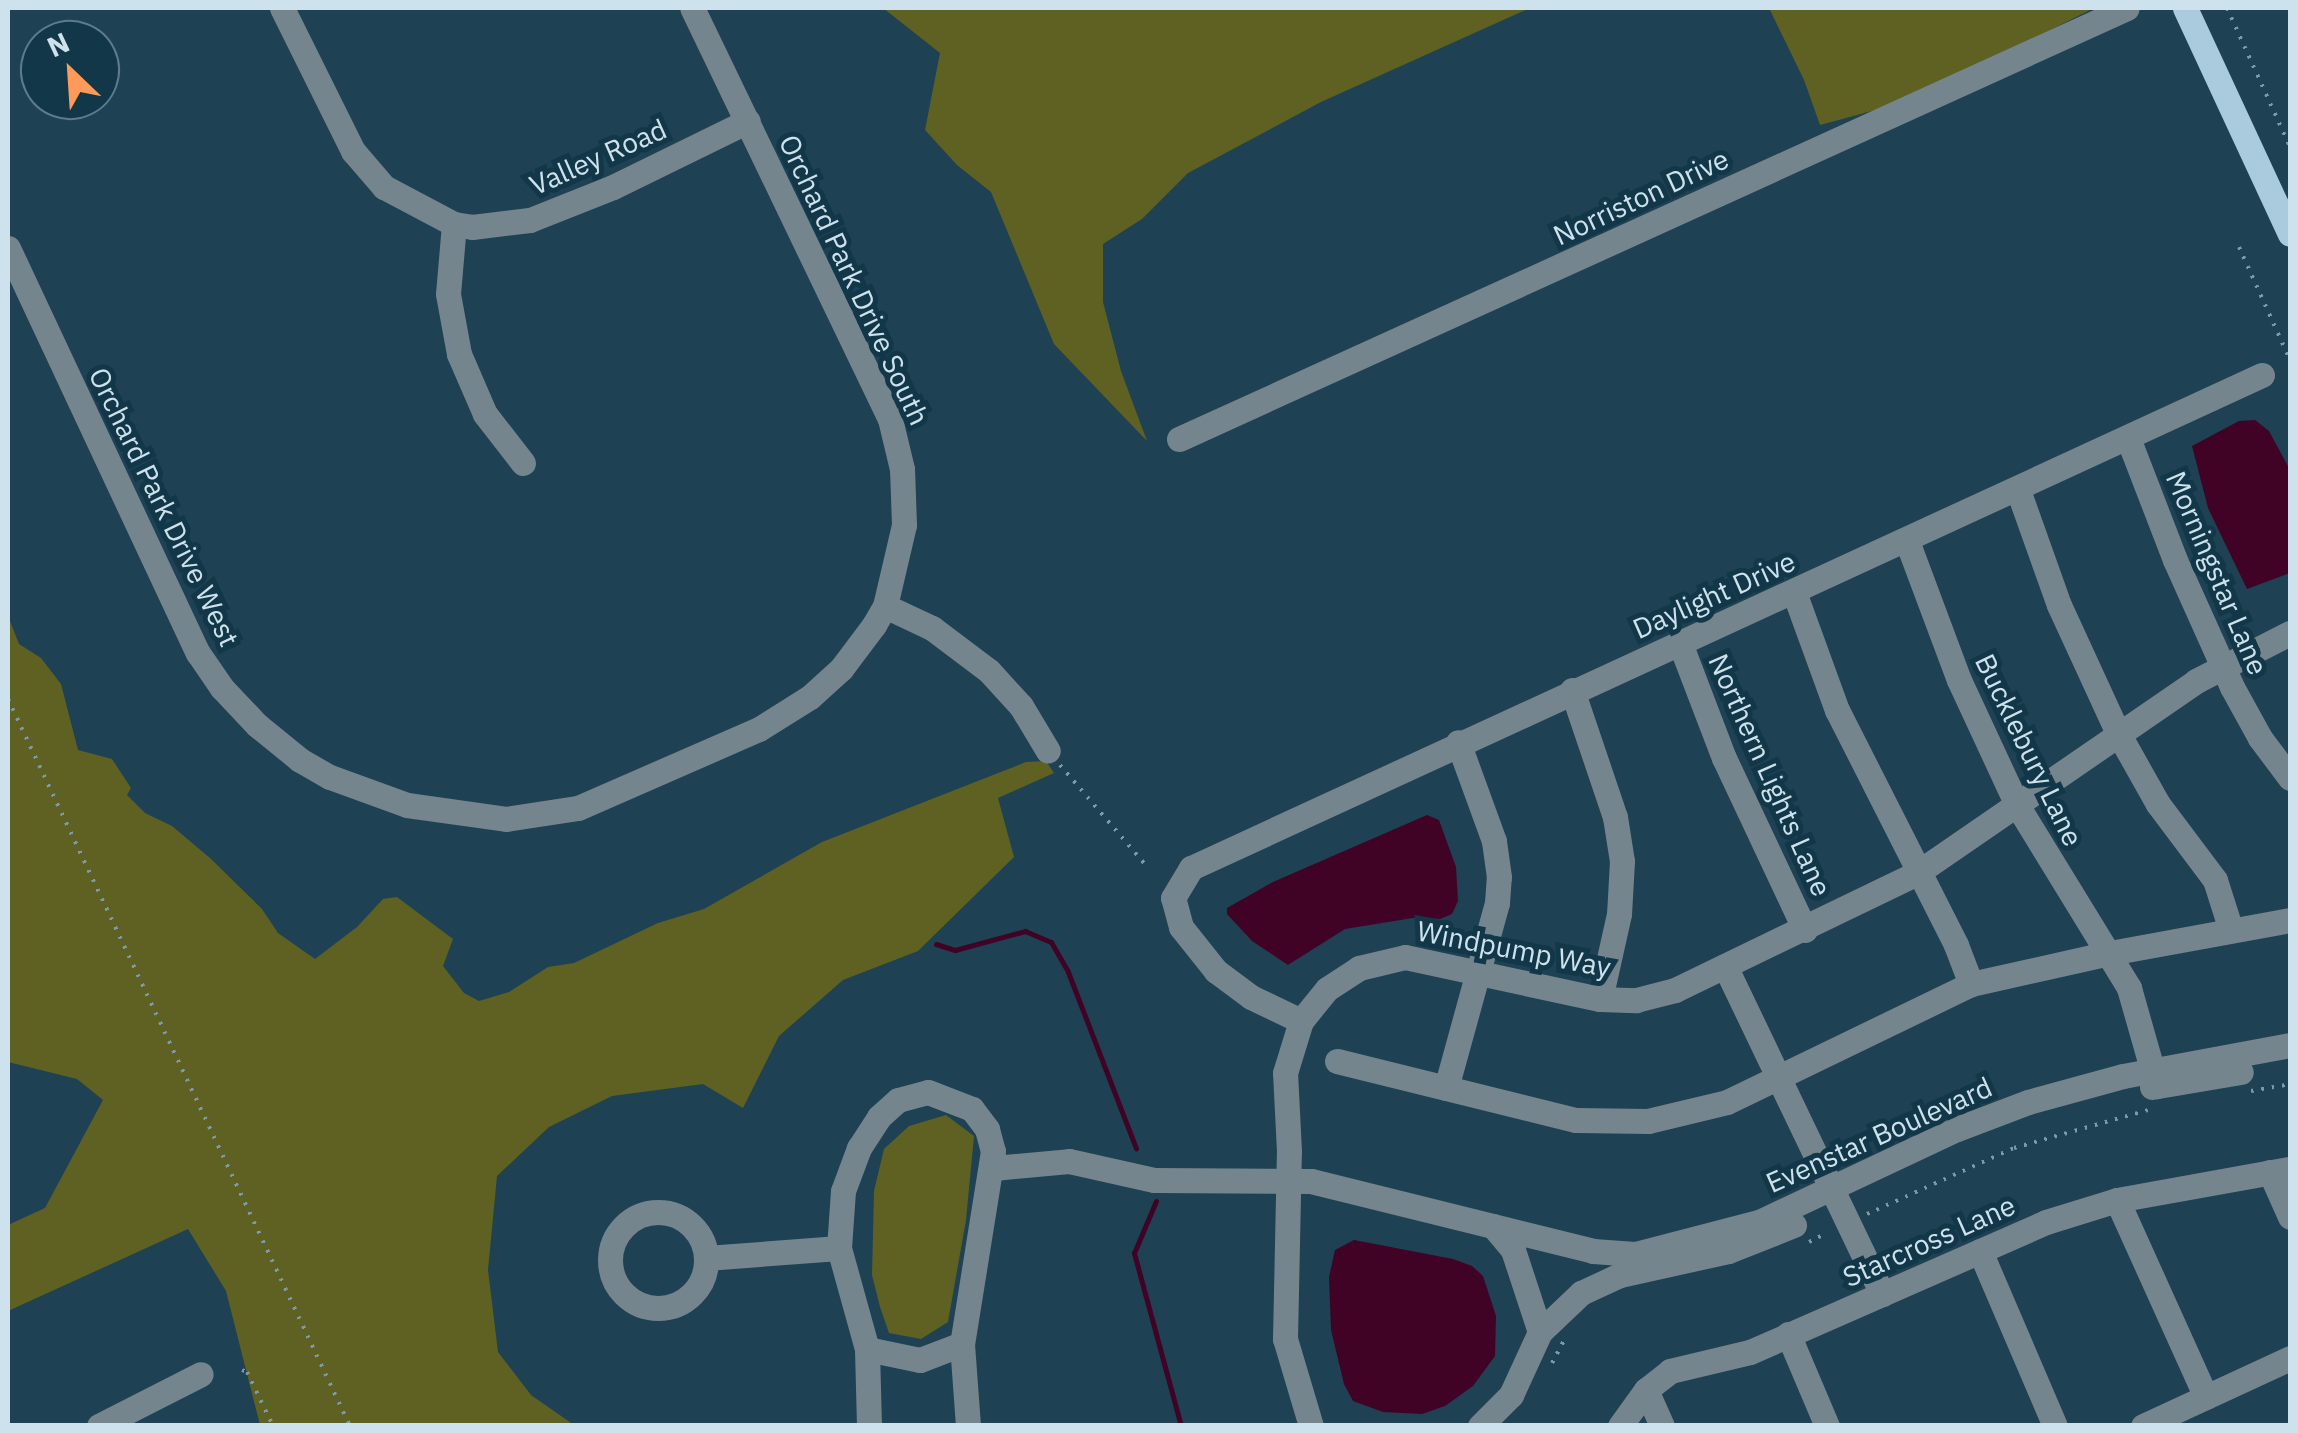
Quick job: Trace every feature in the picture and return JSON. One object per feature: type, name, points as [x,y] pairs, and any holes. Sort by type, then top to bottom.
[{"type":"main road","points":[[2184,8],[2290,234]]},
{"type":"street","name":"Valley Road","points":[[282,8],[353,151],[384,187],[454,224],[503,225],[530,220],[613,187],[748,121]]},
{"type":"street","name":"Orchard Park Drive South","points":[[692,8],[849,327],[894,434],[902,469],[904,526],[884,606]]},
{"type":"street","name":"Norriston Drive","points":[[1179,440],[2127,8]]},
{"type":"street","points":[[454,224],[448,294],[459,354],[485,414],[523,464]]},
{"type":"street","name":"Orchard Park Drive West","points":[[8,248],[198,653],[222,688],[269,736],[300,760],[350,788],[417,807],[496,818],[543,816],[578,808],[700,758],[794,708],[858,649],[884,606]]},
{"type":"street","name":"Daylight Drive","points":[[1168,864],[1680,643],[2262,375]]},
{"type":"street","name":"Morningstar Lane","points":[[2128,438],[2175,560],[2222,665],[2250,722],[2290,778]]},
{"type":"street","points":[[2018,490],[2059,604],[2118,733],[2149,790],[2215,880],[2231,930]]},
{"type":"street","name":"Bucklebury Lane","points":[[1907,541],[1958,680],[2017,805],[2039,847],[2110,953],[2138,1010],[2156,1088]]},
{"type":"street","points":[[1794,592],[1837,710],[1956,945],[1971,984]]},
{"type":"street","points":[[884,606],[932,628],[989,671],[1021,706],[1048,751]]},
{"type":"street","name":"Windpump Way","points":[[1311,1426],[1285,1339],[1285,1074],[1301,1021],[1328,989],[1374,962],[1422,957],[1600,999],[1654,996],[1806,930],[1917,873],[2222,665],[2290,633]]},
{"type":"street","name":"Northern Lights Lane","points":[[1680,643],[1724,758],[1806,930]]},
{"type":"street","points":[[1572,690],[1615,817],[1622,861],[1619,914],[1600,999]]},
{"type":"street","points":[[1446,1088],[1497,903],[1498,858],[1458,742]]},
{"type":"street","points":[[1168,864],[1181,927],[1216,971],[1251,997],[1301,1021]]},
{"type":"street","points":[[1338,1060],[1576,1120],[1648,1121],[1726,1102],[1778,1080],[1971,984],[2110,953],[2290,920]]},
{"type":"street","points":[[1725,966],[1882,1294]]},
{"type":"street","name":"Evenstar Boulevard","points":[[1480,1426],[1511,1395],[1540,1332],[1569,1302],[1602,1282],[1750,1244],[2016,1124],[2156,1088],[2290,1045]]},
{"type":"street","name":"Evenstar Boulevard","points":[[2156,1088],[2290,1063]]},
{"type":"street","points":[[869,1426],[866,1350],[839,1248],[848,1173],[868,1132],[898,1100],[928,1092],[972,1110],[988,1129],[994,1168],[962,1344],[968,1426]]},
{"type":"street","name":"Evenstar Boulevard","points":[[994,1168],[1069,1161],[1154,1180],[1286,1178],[1327,1184],[1593,1250],[1634,1254],[1839,1206]]},
{"type":"street","points":[[2280,1170],[2290,1216]]},
{"type":"street","name":"Starcross Lane","points":[[1620,1426],[1646,1390],[1670,1371],[1750,1352],[2066,1215],[2118,1200],[2280,1170]]},
{"type":"street","points":[[2118,1200],[2206,1397]]},
{"type":"street","points":[[1492,1226],[1513,1250],[1540,1332]]},
{"type":"street","points":[[706,1258],[839,1248]]},
{"type":"street","points":[[1980,1251],[2056,1426]]},
{"type":"street","points":[[1788,1334],[1827,1426]]},
{"type":"street","points":[[866,1350],[920,1360],[962,1344]]},
{"type":"street","points":[[2143,1426],[2290,1358]]},
{"type":"street","points":[[99,1426],[201,1374]]},
{"type":"street","points":[[1646,1390],[1662,1426]]},
{"type":"path","points":[[2227,8],[2290,147]]},
{"type":"path","points":[[2239,247],[2290,360]]},
{"type":"path","points":[[8,699],[350,1426]]},
{"type":"path","points":[[1048,751],[1168,864]]},
{"type":"path","points":[[2240,1092],[2290,1084]]},
{"type":"path","points":[[1808,1242],[1839,1206],[2110,1118],[2156,1088]]},
{"type":"path","points":[[1547,1371],[1574,1327]]},
{"type":"path","points":[[242,1370],[247,1372],[273,1426]]},
{"type":"shaded area","points":[[883,8],[1530,8],[1321,102],[1188,173],[1142,219],[1103,244],[1103,302],[1121,371],[1147,441],[1054,344],[991,192],[957,165],[925,130],[940,53]]},
{"type":"shaded area","points":[[1769,8],[2094,8],[1909,101],[1820,125],[1804,80]]},
{"type":"shaded area","points":[[2255,420],[2269,431],[2290,470],[2290,573],[2247,589],[2208,508],[2192,446],[2239,421]]},
{"type":"shaded area","points":[[8,616],[19,644],[41,658],[61,684],[78,750],[112,759],[131,788],[127,795],[145,813],[172,826],[210,858],[262,909],[278,933],[315,959],[357,927],[383,899],[397,897],[453,939],[443,966],[464,993],[479,1001],[509,992],[548,967],[574,963],[658,923],[704,909],[822,842],[1026,762],[1046,761],[1054,773],[998,798],[1014,857],[918,951],[843,980],[779,1036],[743,1108],[703,1084],[612,1096],[549,1127],[497,1176],[488,1270],[498,1352],[531,1395],[574,1425],[260,1425],[226,1291],[188,1229],[8,1311],[8,1225],[45,1208],[103,1100],[77,1079],[8,1062]]},
{"type":"shaded area","points":[[1427,815],[1439,820],[1456,867],[1458,901],[1452,914],[1440,919],[1419,917],[1345,929],[1288,965],[1252,941],[1227,914],[1227,908],[1273,882]]},
{"type":"shaded area","points":[[946,1115],[974,1136],[966,1220],[948,1322],[921,1339],[889,1333],[880,1307],[872,1275],[874,1191],[884,1149],[909,1126]]},
{"type":"shaded area","points":[[1354,1240],[1453,1259],[1472,1266],[1483,1276],[1496,1316],[1495,1356],[1473,1386],[1445,1406],[1422,1414],[1383,1412],[1353,1401],[1344,1384],[1331,1330],[1329,1277],[1335,1250]]},
{"type":"waterway","points":[[936,944],[955,950],[1025,931],[1051,942],[1068,972],[1136,1148]]},
{"type":"waterway","points":[[1156,1201],[1134,1253],[1181,1426]]}]
